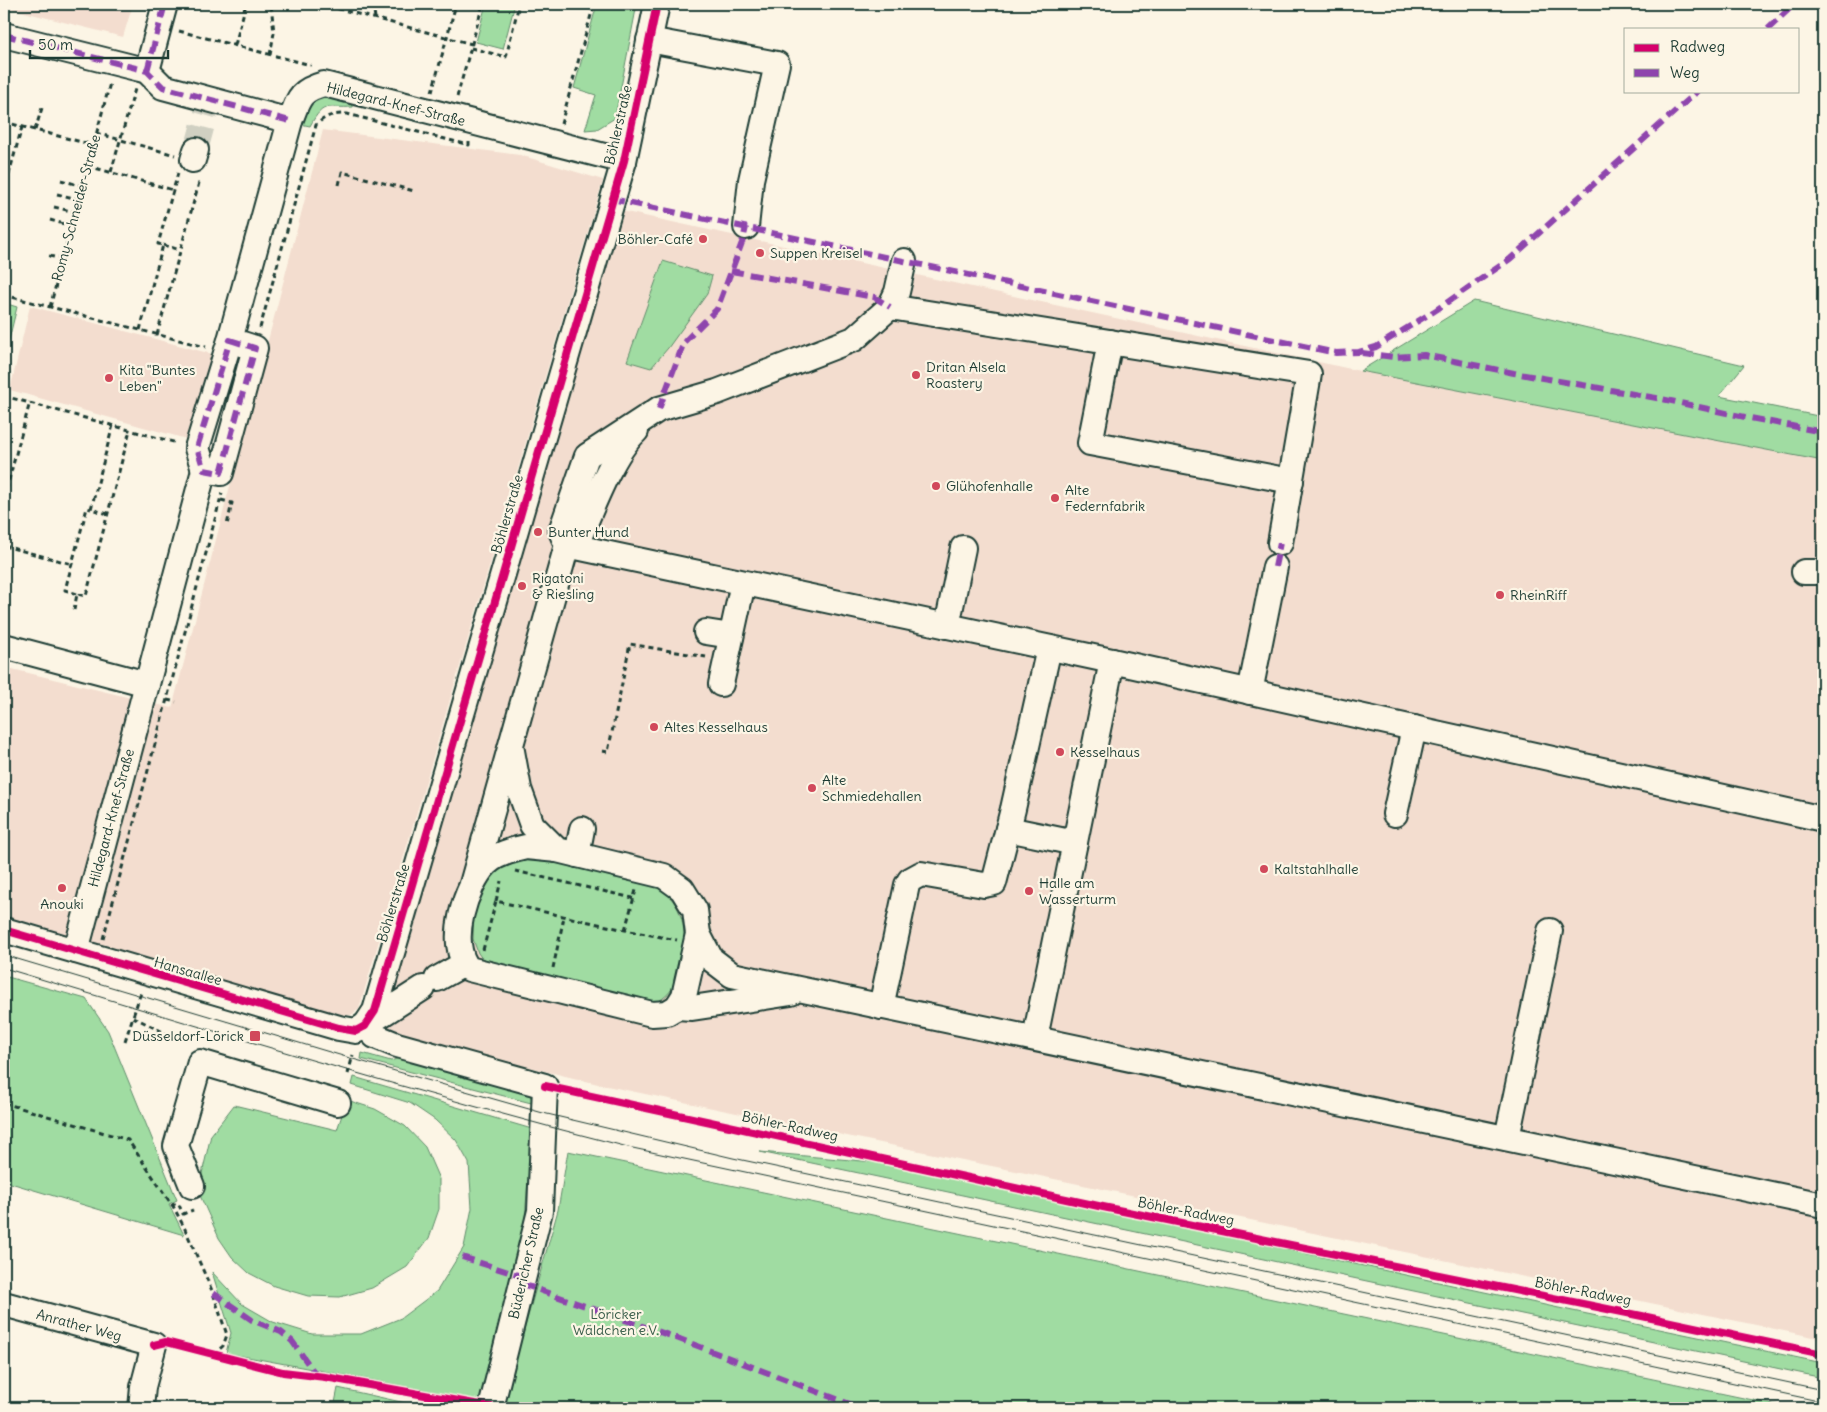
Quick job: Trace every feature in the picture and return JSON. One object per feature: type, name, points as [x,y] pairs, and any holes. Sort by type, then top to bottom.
[{"type":"street","name":"Böhlerstraße","points":[[365,1026],[374,1011],[624,161],[657,4]]},
{"type":"street","points":[[143,70],[162,14]]},
{"type":"street","points":[[4,35],[143,70],[163,87],[208,106],[290,121]]},
{"type":"street","points":[[649,40],[777,64],[751,180],[746,227]]},
{"type":"street","name":"Hildegard-Knef-Straße","points":[[76,951],[207,464],[225,353],[290,121],[299,98],[310,88],[324,84],[624,161]]},
{"type":"street","points":[[467,966],[460,951],[461,919],[512,742],[571,546],[622,447],[627,439],[659,409],[717,392],[854,339],[890,307],[897,292],[904,261]]},
{"type":"street","points":[[890,307],[1309,374],[1280,543]]},
{"type":"street","points":[[1110,342],[1090,443],[1291,481]]},
{"type":"street","name":"Hildegard-Knef-Straße","points":[[207,464],[255,348]]},
{"type":"street","points":[[225,353],[255,348]]},
{"type":"street","points":[[571,546],[1112,661],[1823,819]]},
{"type":"street","points":[[947,626],[963,548]]},
{"type":"street","points":[[1250,692],[1275,567]]},
{"type":"street","points":[[721,684],[743,583]]},
{"type":"street","points":[[706,632],[731,636]]},
{"type":"street","points":[[4,646],[147,684]]},
{"type":"street","points":[[881,1007],[907,886],[910,880],[922,874],[990,885],[994,883],[1049,648]]},
{"type":"street","points":[[1035,1038],[1112,661]]},
{"type":"street","points":[[1394,814],[1414,728]]},
{"type":"street","points":[[512,742],[513,764],[519,789],[532,825],[567,853]]},
{"type":"street","points":[[1008,829],[1075,843]]},
{"type":"street","points":[[567,853],[582,830]]},
{"type":"street","points":[[365,1026],[430,984],[467,966],[548,989],[652,1014],[667,1013],[677,1006],[684,996],[698,934],[695,910],[682,889],[664,876],[567,853],[526,847],[506,852],[487,863],[472,884]]},
{"type":"street","name":"Hansaallee","points":[[4,930],[339,1028],[356,1031],[365,1026]]},
{"type":"street","points":[[1507,1138],[1550,931]]},
{"type":"street","points":[[698,934],[711,959],[732,975],[1823,1205]]},
{"type":"street","points":[[677,1006],[692,1008],[805,991]]},
{"type":"street","name":"Büdericher Straße","points":[[365,1026],[375,1036],[397,1045],[545,1086],[540,1211],[491,1408]]},
{"type":"street","points":[[192,1186],[176,1146],[200,1062],[338,1103]]},
{"type":"street","name":"Anrather Weg","points":[[4,1304],[154,1345],[143,1387],[140,1408]]},
{"type":"path","points":[[235,45],[246,4]]},
{"type":"path","points":[[270,4],[274,33],[270,55]]},
{"type":"path","points":[[320,4],[447,38],[506,57],[520,4]]},
{"type":"path","points":[[346,11],[348,4]]},
{"type":"path","points":[[373,4],[375,18]]},
{"type":"path","points":[[427,110],[456,4]]},
{"type":"path","points":[[452,117],[483,4]]},
{"type":"path","points":[[556,144],[594,4]]},
{"type":"path","points":[[162,14],[235,45],[319,68]]},
{"type":"path","points":[[111,172],[143,70]]},
{"type":"path","points":[[35,130],[42,108]]},
{"type":"path","points":[[255,348],[316,125],[324,117],[334,114],[347,114],[469,145],[475,123]]},
{"type":"path","points":[[4,122],[93,145]]},
{"type":"path","points":[[4,192],[22,126]]},
{"type":"path","points":[[96,133],[190,156],[204,164],[157,334]]},
{"type":"path","points":[[180,250],[158,244],[174,190],[190,156]]},
{"type":"path","points":[[88,166],[174,190]]},
{"type":"path","points":[[338,186],[342,172],[414,191]]},
{"type":"path","points":[[61,180],[82,186]]},
{"type":"path","points":[[57,194],[78,200]]},
{"type":"path","points":[[54,207],[75,212]]},
{"type":"path","points":[[50,220],[72,226]]},
{"type":"path","points":[[140,330],[164,245]]},
{"type":"path","points":[[49,256],[63,259]]},
{"type":"path","points":[[4,295],[225,353]]},
{"type":"path","points":[[4,396],[130,430],[207,464],[223,490],[99,958]]},
{"type":"path","points":[[4,498],[5,486],[30,402]]},
{"type":"path","points":[[91,510],[114,425]]},
{"type":"path","points":[[108,514],[87,508],[65,590],[86,596],[108,514],[130,430]]},
{"type":"path","points":[[220,500],[232,503],[227,525]]},
{"type":"path","points":[[4,546],[72,564]]},
{"type":"path","points":[[74,610],[77,594]]},
{"type":"path","points":[[602,751],[608,752],[630,644],[726,661]]},
{"type":"path","points":[[167,700],[176,702]]},
{"type":"path","points":[[625,930],[641,870]]},
{"type":"path","points":[[513,871],[634,898]]},
{"type":"path","points":[[467,966],[482,952],[502,877]]},
{"type":"path","points":[[496,901],[625,930],[680,940],[698,934]]},
{"type":"path","points":[[548,989],[564,917]]},
{"type":"path","points":[[125,1041],[141,992]]},
{"type":"path","points":[[133,1017],[177,1039]]},
{"type":"path","points":[[348,1074],[353,1056]]},
{"type":"path","points":[[4,1103],[128,1140],[172,1206]]},
{"type":"path","points":[[169,1200],[185,1229],[213,1293],[227,1335],[224,1346],[214,1354]]},
{"type":"path","points":[[172,1206],[178,1203],[183,1214],[193,1210]]},
{"type":"shaded area","points":[[4,4],[133,4],[123,37],[4,7]]},
{"type":"shaded area","points":[[323,130],[520,155],[603,180],[359,1009],[351,1015],[338,1016],[4,918],[4,667],[172,708]]},
{"type":"shaded area","points":[[617,210],[1360,371],[1823,461],[1823,1339],[602,1085],[374,1029]]},
{"type":"shaded area","name":"Kita \"Buntes Leben\"","points":[[30,306],[212,354],[190,440],[10,390]]},
{"type":"green space","points":[[486,4],[515,4],[503,49],[476,42]]},
{"type":"green space","points":[[597,4],[637,4],[615,118],[597,129],[585,130],[596,95],[574,88]]},
{"type":"green space","points":[[326,95],[356,98],[353,107],[323,109],[310,126],[300,124],[312,103]]},
{"type":"green space","points":[[663,261],[712,276],[707,294],[651,368],[627,361]]},
{"type":"green space","points":[[1474,301],[1744,365],[1719,396],[1823,417],[1823,461],[1360,371]]},
{"type":"green space","points":[[4,303],[17,307],[4,360]]},
{"type":"green space","points":[[538,857],[647,881],[666,893],[678,910],[684,930],[684,941],[677,976],[668,994],[654,1004],[502,972],[483,960],[478,953],[473,939],[474,914],[483,885],[495,869],[512,860]]},
{"type":"green space","points":[[4,976],[86,999],[108,1031],[177,1200],[169,1204],[184,1235],[4,1181]]},
{"type":"green space","points":[[362,1053],[391,1061],[399,1058],[529,1094],[535,1104],[361,1059]]},
{"type":"green space","points":[[354,1077],[532,1129],[525,1218],[484,1401],[226,1353],[231,1333],[212,1272],[242,1304],[273,1322],[312,1334],[361,1334],[401,1318],[437,1291],[464,1247],[472,1208],[469,1163],[456,1140],[435,1120],[410,1103],[352,1085]]},
{"type":"green space","points":[[347,1100],[375,1109],[405,1126],[425,1147],[439,1179],[439,1209],[429,1238],[407,1267],[372,1288],[340,1297],[308,1296],[274,1286],[249,1273],[232,1257],[219,1238],[198,1191],[211,1135],[234,1105],[337,1130]]},
{"type":"green space","name":"Löricker Wäldchen e.V.","points":[[568,1151],[1791,1408],[502,1408],[558,1210]]},
{"type":"green space","points":[[760,1152],[885,1163],[1823,1363],[1823,1378]]},
{"type":"green space","points":[[338,1388],[428,1408],[334,1408]]},
{"type":"tunnel","points":[[196,150],[206,113]]},
{"type":"tram line","points":[[4,955],[353,1059],[543,1113],[733,1158],[1823,1390]]},
{"type":"tram line","points":[[4,968],[393,1083],[628,1147],[1823,1402]]},
{"type":"marked path","points":[[147,71],[165,4]]},
{"type":"marked path","points":[[1769,28],[1792,4]]},
{"type":"marked path","points":[[4,35],[147,71],[163,87],[290,121]]},
{"type":"marked path","points":[[612,199],[1336,353],[1359,352],[1376,347],[1436,310],[1510,259],[1697,92]]},
{"type":"marked path","points":[[659,409],[684,342],[717,309],[743,240],[746,227]]},
{"type":"marked path","points":[[731,271],[874,297],[890,307]]},
{"type":"marked path","points":[[230,340],[255,348],[221,473],[204,470],[197,448],[230,340]]},
{"type":"marked path","points":[[1362,353],[1393,357],[1424,355],[1662,399],[1823,432]]},
{"type":"marked path","points":[[1275,567],[1280,543]]},
{"type":"marked path","points":[[462,1257],[524,1277]]},
{"type":"marked path","points":[[522,1284],[674,1337],[860,1408]]},
{"type":"marked path","points":[[213,1293],[252,1320],[281,1332],[292,1341],[314,1372],[320,1375]]},
{"type":"cycle path","points":[[365,1026],[375,1011],[624,161],[657,4]]},
{"type":"cycle path","points":[[4,930],[339,1028],[356,1031],[365,1026]]},
{"type":"cycle path","name":"Böhler-Radweg","points":[[545,1086],[1103,1207],[1823,1354]]},
{"type":"cycle path","points":[[154,1345],[166,1342],[283,1372],[325,1377],[491,1407]]},
{"type":"place","name":"Böhler-Café","points":[[703,239]]},
{"type":"place","name":"Suppen Kreisel","points":[[760,253]]},
{"type":"place","name":"Dritan Alsela Roastery","points":[[916,375]]},
{"type":"place","name":"Kita \"Buntes Leben\"","points":[[109,378]]},
{"type":"place","name":"Glühofenhalle","points":[[936,486]]},
{"type":"place","name":"Alte Federnfabrik","points":[[1055,498]]},
{"type":"place","name":"Bunter Hund","points":[[538,532]]},
{"type":"place","name":"Rigatoni & Riesling","points":[[522,586]]},
{"type":"place","name":"RheinRiff","points":[[1500,595]]},
{"type":"place","name":"Altes Kesselhaus","points":[[654,727]]},
{"type":"place","name":"Kesselhaus","points":[[1060,752]]},
{"type":"place","name":"Alte Schmiedehallen","points":[[812,788]]},
{"type":"place","name":"Kaltstahlhalle","points":[[1264,869]]},
{"type":"place","name":"Anouki","points":[[62,888]]},
{"type":"place","name":"Halle am Wasserturm","points":[[1029,891]]},
{"type":"place","name":"Düsseldorf-Lörick","points":[[255,1036]]}]
